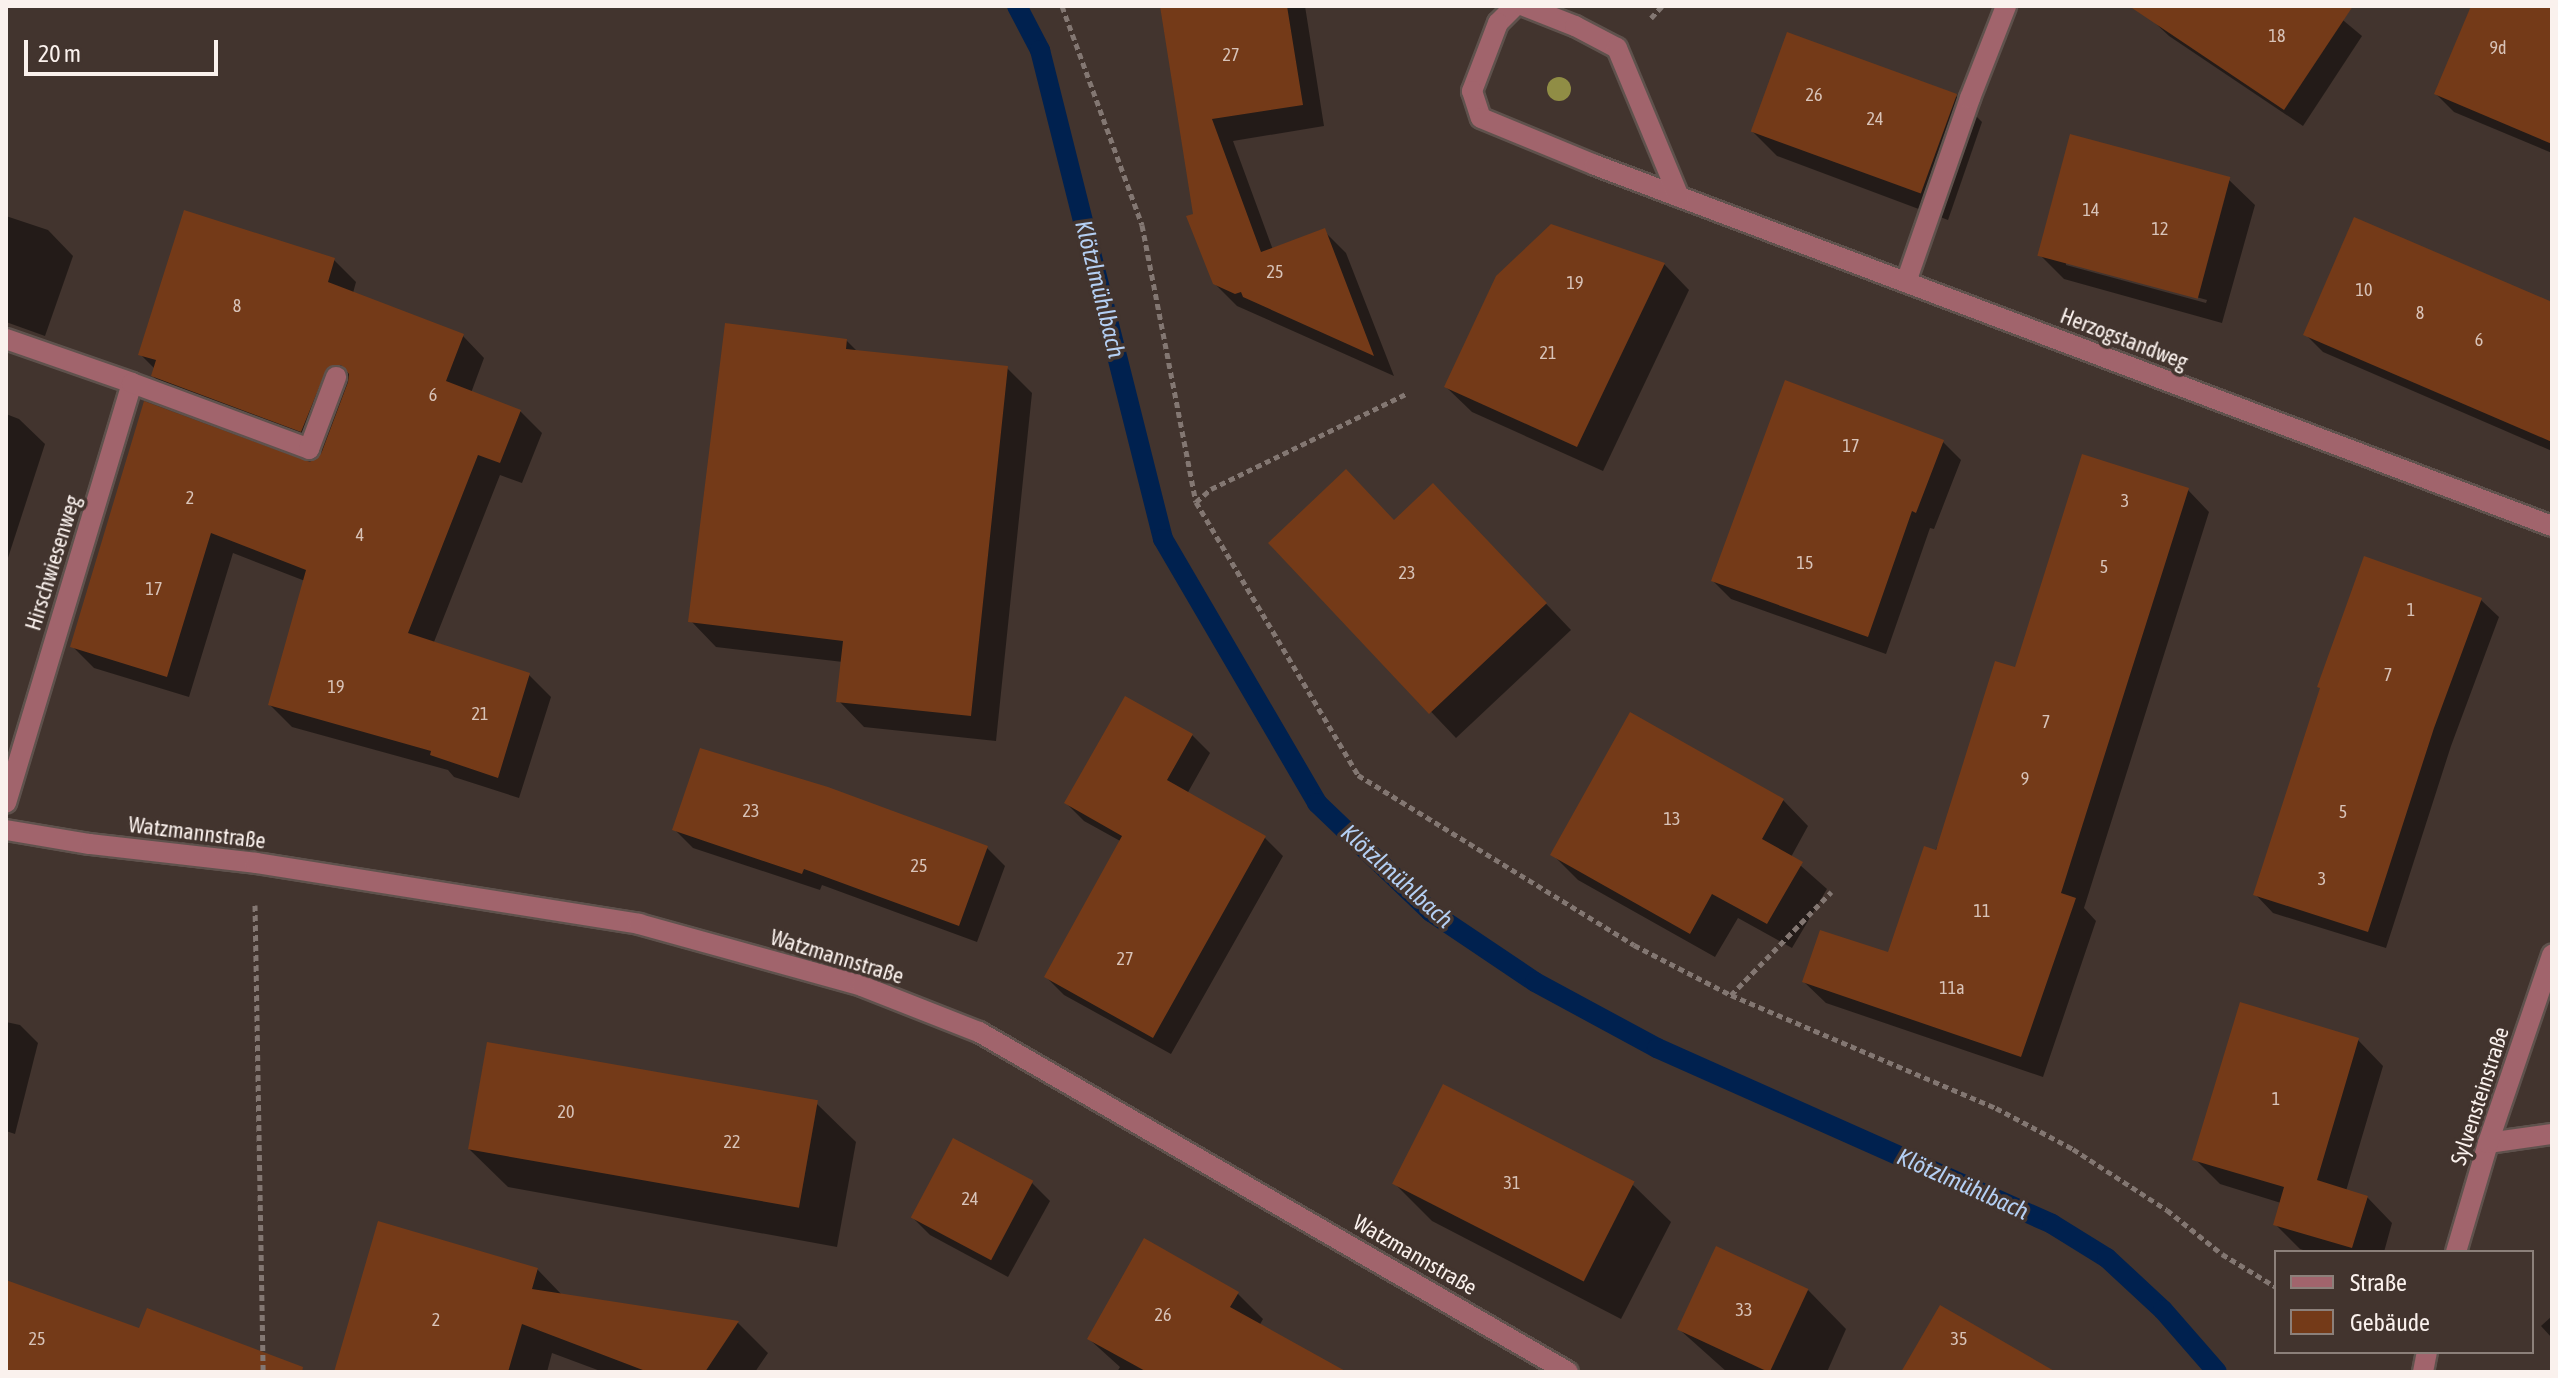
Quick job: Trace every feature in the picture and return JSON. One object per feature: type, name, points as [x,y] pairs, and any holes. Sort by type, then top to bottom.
[{"type":"street","name":"Herzogstandweg","points":[[1515,6],[1498,23],[1472,91],[1481,118],[1679,197],[2552,526]]},
{"type":"street","points":[[1524,6],[1575,26],[1617,48],[1679,197]]},
{"type":"street","points":[[1906,282],[2006,6]]},
{"type":"street","points":[[6,339],[309,449],[336,377]]},
{"type":"street","name":"Hirschwiesenweg","points":[[6,802],[132,383]]},
{"type":"street","name":"Watzmannstraße","points":[[6,830],[90,844],[256,863],[639,924],[862,986],[979,1032],[1568,1372]]},
{"type":"street","name":"Sylvensteinstraße","points":[[2457,1250],[2488,1143],[2552,955]]},
{"type":"street","points":[[2488,1143],[2552,1134]]},
{"type":"path","points":[[1062,6],[1142,225],[1196,502],[1358,775],[1634,945],[1731,995],[1996,1108],[2073,1149],[2167,1210],[2222,1254],[2274,1286]]},
{"type":"path","points":[[1196,502],[1211,489],[1408,393]]},
{"type":"path","points":[[256,863],[253,939],[263,1372]]},
{"type":"path","points":[[1731,995],[1831,892]]},
{"type":"building","points":[[1160,6],[1287,6],[1303,105],[1212,119],[1261,252],[1325,228],[1374,356],[1243,297],[1241,292],[1235,294],[1213,284],[1186,216],[1193,214]]},
{"type":"building","points":[[2129,6],[2353,6],[2284,110]]},
{"type":"building","points":[[2471,6],[2552,6],[2552,144],[2434,94]]},
{"type":"building","points":[[1787,32],[1957,94],[1921,194],[1751,132]]},
{"type":"building","points":[[2070,134],[2230,177],[2198,299],[2037,256]]},
{"type":"building","points":[[184,210],[335,258],[328,282],[464,334],[446,381],[521,410],[500,463],[478,455],[408,633],[530,673],[498,778],[430,755],[431,751],[268,705],[306,570],[211,533],[167,677],[70,647],[144,401],[310,462],[321,454],[348,382],[349,374],[341,365],[327,368],[301,432],[151,376],[156,360],[138,355]]},
{"type":"building","points":[[2354,217],[2552,302],[2552,442],[2303,335]]},
{"type":"building","points":[[1551,224],[1665,263],[1577,447],[1444,387],[1496,276]]},
{"type":"building","points":[[725,323],[847,339],[846,349],[1008,366],[971,716],[836,702],[843,641],[688,622]]},
{"type":"building","points":[[1785,380],[1944,440],[1916,513],[1912,511],[1868,637],[1711,581]]},
{"type":"building","points":[[2082,454],[2189,488],[2061,893],[2076,898],[2021,1057],[1802,982],[1820,930],[1888,952],[1924,846],[1936,850],[1995,661],[2015,667]]},
{"type":"building","points":[[1346,469],[1394,520],[1433,483],[1547,603],[1429,714],[1268,543]]},
{"type":"building","points":[[2364,556],[2482,598],[2434,728],[2368,932],[2253,895],[2320,688],[2317,687]]},
{"type":"building","points":[[1125,696],[1193,734],[1167,780],[1266,836],[1153,1038],[1044,977],[1122,836],[1064,803]]},
{"type":"building","points":[[1630,712],[1784,799],[1762,839],[1803,862],[1767,924],[1712,894],[1690,934],[1550,855]]},
{"type":"building","points":[[700,748],[828,787],[988,846],[959,926],[804,869],[802,874],[672,830]]},
{"type":"building","points":[[2240,1002],[2359,1038],[2317,1180],[2368,1196],[2352,1248],[2273,1225],[2284,1187],[2192,1160]]},
{"type":"building","points":[[487,1042],[818,1100],[799,1208],[468,1149]]},
{"type":"building","points":[[1443,1084],[1635,1182],[1584,1281],[1392,1184]]},
{"type":"building","points":[[953,1138],[1033,1181],[991,1260],[911,1217]]},
{"type":"building","points":[[378,1221],[538,1268],[532,1289],[739,1321],[705,1372],[648,1372],[522,1324],[508,1372],[334,1372]]},
{"type":"building","points":[[1144,1238],[1239,1292],[1230,1307],[1347,1372],[1147,1372],[1087,1339]]},
{"type":"building","points":[[1716,1246],[1808,1289],[1770,1372],[1677,1329]]},
{"type":"building","points":[[6,1280],[139,1328],[147,1308],[303,1367],[302,1372],[6,1372]]},
{"type":"building","points":[[1940,1305],[2056,1372],[1901,1372]]},
{"type":"waterway","name":"Klötzlmühlbach","points":[[1017,6],[1040,50],[1163,539],[1317,803],[1431,912],[1535,982],[1657,1048],[2052,1224],[2107,1258],[2163,1310],[2217,1372]]}]
